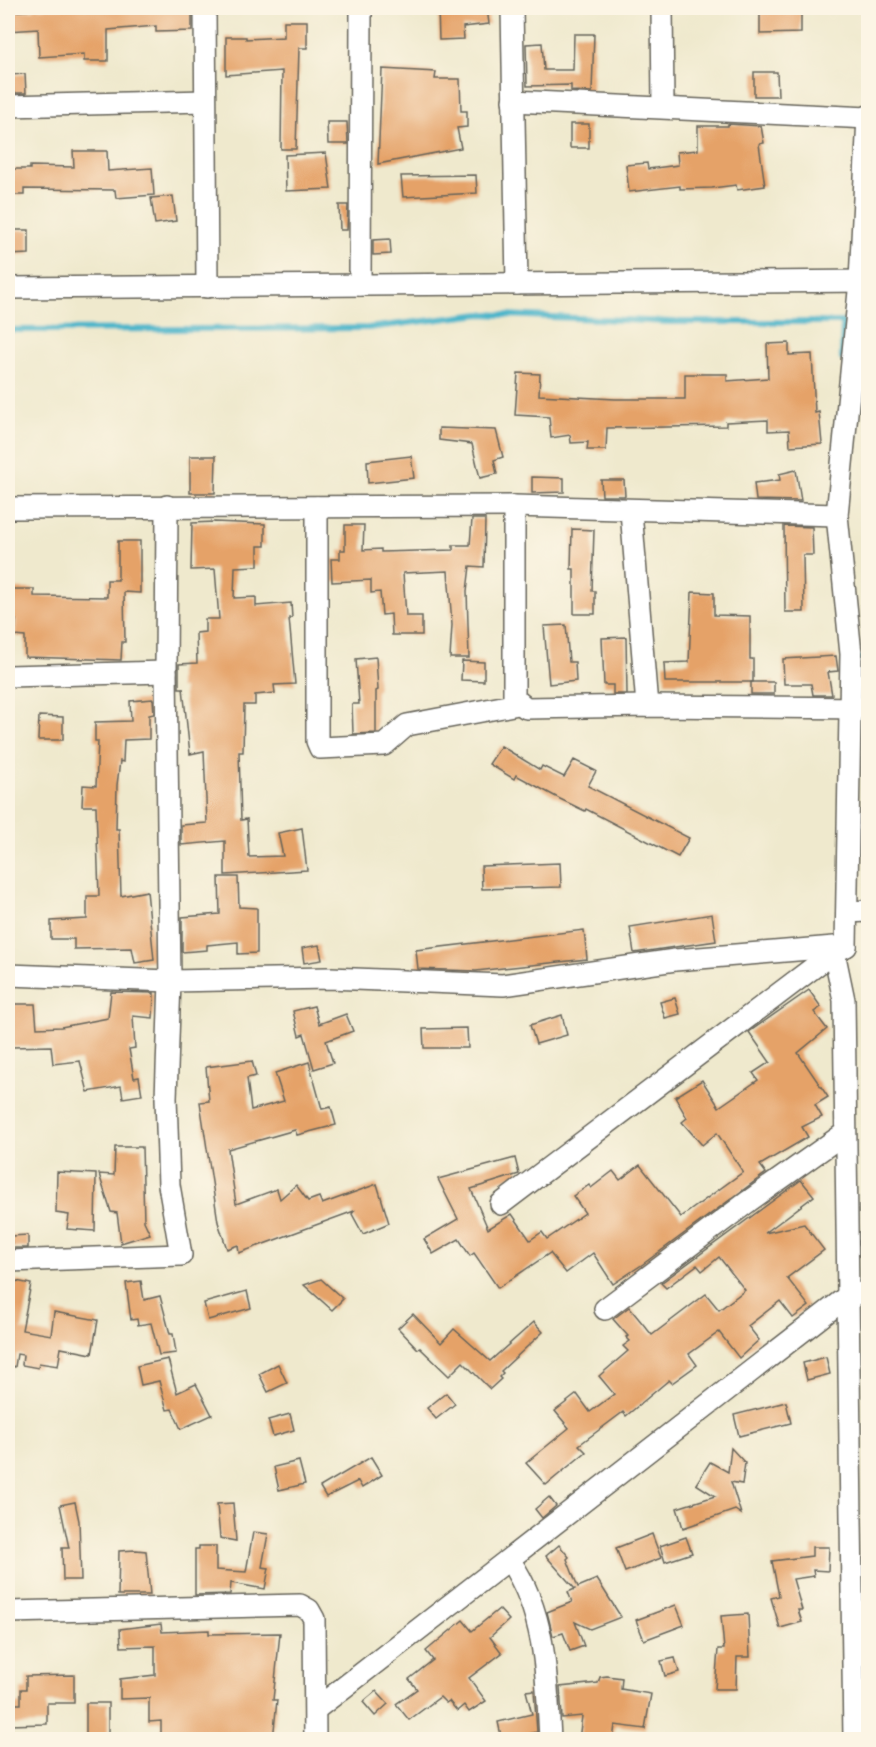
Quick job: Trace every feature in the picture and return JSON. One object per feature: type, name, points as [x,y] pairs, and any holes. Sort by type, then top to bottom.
[{"type":"street","points":[[205,8],[207,287]]},
{"type":"street","points":[[360,285],[361,8]]},
{"type":"street","points":[[512,8],[517,284]]},
{"type":"street","points":[[662,8],[663,106]]},
{"type":"street","points":[[8,106],[205,101]]},
{"type":"street","points":[[513,101],[868,117],[864,280],[837,515],[858,708],[847,912],[840,949],[844,1000],[845,1133],[859,1293],[854,1740]]},
{"type":"street","points":[[8,288],[864,280]]},
{"type":"street","points":[[8,1261],[181,1255],[169,1185],[166,1098],[170,981],[166,672],[167,506]]},
{"type":"street","points":[[8,508],[514,506],[837,515]]},
{"type":"street","points":[[514,506],[514,698],[518,704],[526,708],[647,706],[858,708]]},
{"type":"street","points":[[317,507],[317,741],[320,748],[384,745],[407,725],[518,704]]},
{"type":"street","points":[[631,511],[647,706]]},
{"type":"street","points":[[8,676],[166,672]]},
{"type":"street","points":[[847,912],[868,911]]},
{"type":"street","points":[[8,975],[170,981],[330,978],[503,985],[675,960],[840,949]]},
{"type":"street","points":[[501,1204],[840,949]]},
{"type":"street","points":[[605,1309],[749,1201],[845,1133]]},
{"type":"street","points":[[316,1709],[859,1293]]},
{"type":"street","points":[[510,1561],[524,1582],[535,1615],[546,1666],[550,1740]]},
{"type":"street","points":[[8,1612],[300,1605],[309,1610],[314,1619],[315,1740]]},
{"type":"building","points":[[34,8],[192,8],[192,31],[156,32],[156,26],[108,30],[108,61],[84,61],[84,54],[39,57],[38,29],[8,31],[8,12],[34,10]]},
{"type":"building","points":[[438,8],[487,8],[489,24],[463,27],[464,39],[439,40]]},
{"type":"building","points":[[760,8],[801,8],[801,33],[760,34]]},
{"type":"building","points":[[284,21],[307,21],[307,48],[299,48],[296,149],[281,149],[282,71],[226,75],[226,37],[246,37],[246,39],[284,37]]},
{"type":"building","points":[[574,34],[594,34],[592,92],[571,91],[571,85],[527,86],[526,44],[542,43],[544,70],[573,70]]},
{"type":"building","points":[[382,69],[436,72],[435,79],[460,79],[461,111],[467,111],[467,127],[457,128],[461,148],[378,164]]},
{"type":"building","points":[[754,72],[777,72],[778,96],[754,96]]},
{"type":"building","points":[[25,74],[26,93],[8,93],[8,75]]},
{"type":"building","points":[[327,122],[347,122],[348,144],[328,144]]},
{"type":"building","points":[[570,124],[589,124],[589,148],[570,148]]},
{"type":"building","points":[[728,124],[761,126],[764,143],[759,144],[765,186],[737,190],[736,185],[680,189],[680,186],[629,192],[626,165],[647,163],[648,169],[678,165],[677,152],[698,150],[698,126],[728,126]]},
{"type":"building","points":[[73,151],[107,151],[108,171],[152,168],[154,195],[116,198],[115,190],[24,189],[24,195],[8,195],[8,169],[30,169],[30,166],[74,167]]},
{"type":"building","points":[[326,153],[331,189],[286,191],[285,155]]},
{"type":"building","points":[[476,175],[477,193],[403,197],[401,176]]},
{"type":"building","points":[[173,196],[176,221],[155,224],[151,198]]},
{"type":"building","points":[[339,205],[348,205],[347,230],[340,230]]},
{"type":"building","points":[[8,230],[29,230],[29,254],[8,255]]},
{"type":"building","points":[[390,239],[391,254],[373,255],[373,240]]},
{"type":"building","points":[[789,343],[789,355],[812,354],[815,413],[819,412],[822,444],[790,446],[789,430],[768,431],[768,420],[726,422],[726,426],[607,428],[606,450],[587,450],[588,442],[571,443],[570,435],[551,438],[549,417],[515,415],[518,373],[540,374],[539,395],[615,399],[685,399],[685,374],[727,374],[727,381],[768,378],[767,344]]},
{"type":"building","points":[[439,428],[496,430],[503,457],[494,460],[497,474],[480,478],[472,444],[439,440]]},
{"type":"building","points":[[190,456],[216,456],[215,493],[190,493]]},
{"type":"building","points":[[411,456],[414,478],[368,483],[367,461]]},
{"type":"building","points":[[796,470],[801,501],[756,500],[754,483],[780,480],[779,474]]},
{"type":"building","points":[[532,477],[564,478],[564,492],[532,493]]},
{"type":"building","points":[[601,480],[624,480],[625,496],[602,496]]},
{"type":"building","points":[[472,519],[485,519],[484,567],[470,566],[467,591],[469,658],[450,658],[452,625],[448,571],[403,573],[406,616],[422,616],[422,635],[392,635],[391,614],[382,615],[380,592],[371,593],[371,580],[332,582],[331,559],[340,559],[340,550],[345,550],[345,525],[364,525],[363,550],[381,549],[381,552],[453,550],[453,545],[470,545]]},
{"type":"building","points":[[192,523],[265,524],[265,546],[258,546],[258,566],[235,567],[234,598],[256,597],[256,606],[291,603],[292,618],[289,618],[295,684],[274,685],[275,693],[255,695],[255,705],[244,705],[243,752],[239,752],[241,820],[247,819],[249,857],[283,856],[278,833],[302,828],[307,870],[225,875],[225,841],[181,845],[181,825],[207,823],[204,751],[190,754],[183,688],[179,688],[179,664],[197,663],[196,633],[205,632],[205,619],[219,619],[215,569],[191,570]]},
{"type":"building","points":[[784,526],[812,527],[813,555],[803,555],[804,612],[785,612]]},
{"type":"building","points":[[572,529],[594,530],[592,591],[595,591],[595,614],[574,614],[574,569],[571,569]]},
{"type":"building","points":[[118,541],[140,541],[140,593],[124,592],[125,642],[122,642],[121,660],[25,657],[25,637],[15,636],[16,620],[8,620],[8,589],[34,589],[34,596],[107,597],[107,580],[118,580]]},
{"type":"building","points":[[692,592],[714,593],[714,615],[750,616],[750,659],[753,659],[753,682],[665,682],[664,663],[689,662]]},
{"type":"building","points":[[566,625],[569,662],[575,662],[576,681],[549,684],[544,626]]},
{"type":"building","points":[[626,637],[627,694],[613,694],[613,685],[604,685],[602,638]]},
{"type":"building","points":[[836,656],[838,671],[828,672],[832,695],[813,695],[811,684],[784,684],[783,659]]},
{"type":"building","points":[[376,657],[378,690],[376,691],[376,733],[353,734],[352,704],[359,704],[356,659]]},
{"type":"building","points":[[462,661],[484,662],[484,681],[461,680]]},
{"type":"building","points":[[751,682],[774,682],[774,694],[751,694]]},
{"type":"building","points":[[153,699],[154,714],[149,715],[149,739],[124,740],[123,762],[120,761],[117,785],[116,829],[119,829],[121,896],[147,891],[154,960],[135,963],[132,948],[74,949],[74,939],[51,939],[51,921],[87,919],[87,896],[99,896],[96,806],[82,806],[83,785],[96,786],[98,741],[95,741],[95,722],[131,721],[130,701]]},
{"type":"building","points":[[39,716],[63,717],[63,740],[38,740]]},
{"type":"building","points":[[501,746],[540,770],[542,766],[564,777],[574,760],[596,771],[588,786],[689,838],[678,857],[516,775],[514,779],[489,764]]},
{"type":"building","points":[[560,863],[561,887],[482,889],[481,866]]},
{"type":"building","points":[[219,877],[238,877],[239,907],[257,908],[257,953],[238,954],[238,942],[207,945],[207,950],[182,952],[182,917],[220,914]]},
{"type":"building","points":[[712,914],[716,941],[634,953],[630,927]]},
{"type":"building","points":[[584,930],[587,959],[476,971],[418,969],[416,950]]},
{"type":"building","points":[[319,945],[322,960],[304,963],[302,948]]},
{"type":"building","points":[[809,990],[821,1007],[814,1012],[827,1029],[798,1053],[828,1097],[815,1105],[822,1117],[802,1127],[808,1137],[760,1165],[766,1173],[643,1264],[613,1284],[593,1253],[566,1273],[550,1253],[498,1288],[474,1253],[470,1256],[459,1239],[433,1254],[424,1239],[458,1219],[438,1179],[515,1158],[519,1174],[471,1189],[488,1229],[512,1214],[530,1240],[542,1232],[547,1239],[585,1213],[573,1196],[589,1185],[591,1188],[613,1171],[620,1180],[640,1165],[681,1217],[743,1172],[717,1133],[702,1145],[682,1122],[687,1118],[675,1097],[702,1080],[719,1107],[758,1080],[753,1073],[770,1062],[749,1032]]},
{"type":"building","points":[[111,992],[154,993],[153,1018],[133,1016],[135,1048],[129,1049],[134,1078],[139,1077],[142,1095],[123,1098],[121,1086],[88,1092],[80,1061],[53,1064],[51,1046],[12,1047],[12,1043],[8,1043],[8,1004],[35,1004],[37,1028],[61,1027],[108,1018]]},
{"type":"building","points":[[675,998],[680,1014],[665,1018],[660,1002]]},
{"type":"building","points":[[314,1006],[319,1024],[346,1014],[353,1031],[326,1041],[333,1063],[314,1069],[304,1034],[299,1036],[293,1011]]},
{"type":"building","points":[[562,1015],[567,1035],[536,1044],[530,1025]]},
{"type":"building","points":[[467,1028],[468,1048],[424,1048],[423,1029]]},
{"type":"building","points":[[252,1061],[256,1076],[247,1078],[251,1110],[284,1101],[275,1073],[309,1062],[322,1109],[331,1107],[336,1125],[297,1135],[295,1130],[228,1149],[236,1204],[277,1189],[280,1199],[296,1185],[308,1201],[319,1197],[322,1204],[377,1184],[389,1223],[363,1234],[352,1214],[354,1211],[239,1253],[238,1245],[227,1249],[218,1222],[200,1102],[209,1101],[206,1067]]},
{"type":"building","points":[[115,1147],[142,1147],[144,1221],[150,1234],[121,1243],[117,1213],[111,1212],[99,1174],[114,1175]]},
{"type":"building","points":[[57,1172],[96,1174],[95,1231],[67,1229],[69,1215],[56,1213]]},
{"type":"building","points":[[801,1180],[814,1196],[765,1233],[804,1224],[824,1250],[787,1278],[809,1306],[793,1318],[780,1301],[748,1326],[759,1340],[739,1358],[719,1332],[689,1354],[697,1365],[672,1383],[669,1380],[626,1416],[623,1412],[579,1445],[586,1452],[546,1485],[526,1463],[569,1428],[555,1411],[577,1394],[590,1412],[614,1394],[599,1376],[628,1351],[623,1346],[630,1341],[613,1319],[629,1307],[652,1335],[706,1294],[719,1310],[745,1290],[719,1257],[702,1271],[697,1265],[666,1288],[661,1283]]},
{"type":"building","points":[[28,1235],[28,1248],[12,1248],[11,1236]]},
{"type":"building","points":[[321,1279],[343,1299],[332,1310],[304,1285]]},
{"type":"building","points":[[16,1281],[31,1284],[22,1330],[51,1335],[54,1312],[98,1320],[92,1354],[61,1348],[58,1366],[39,1363],[38,1368],[22,1365],[23,1355],[17,1354],[15,1367],[8,1366],[8,1327]]},
{"type":"building","points":[[141,1281],[144,1300],[160,1296],[170,1334],[173,1334],[176,1353],[159,1355],[151,1323],[138,1325],[137,1319],[131,1320],[126,1283]]},
{"type":"building","points":[[247,1291],[251,1308],[208,1320],[204,1303]]},
{"type":"building","points":[[413,1314],[441,1343],[454,1329],[490,1361],[534,1322],[543,1332],[501,1371],[503,1373],[499,1377],[501,1379],[490,1389],[463,1362],[449,1376],[420,1348],[418,1349],[398,1328]]},
{"type":"building","points":[[826,1357],[830,1374],[807,1380],[803,1363]]},
{"type":"building","points":[[168,1359],[177,1393],[196,1384],[212,1415],[181,1429],[172,1409],[167,1410],[159,1381],[141,1385],[137,1366]]},
{"type":"building","points":[[278,1364],[287,1383],[268,1392],[259,1374]]},
{"type":"building","points":[[446,1393],[455,1404],[436,1419],[427,1408]]},
{"type":"building","points":[[786,1402],[791,1423],[739,1436],[734,1415]]},
{"type":"building","points":[[290,1414],[294,1430],[273,1436],[268,1420]]},
{"type":"building","points":[[731,1448],[745,1463],[742,1484],[731,1482],[741,1514],[735,1510],[683,1528],[677,1508],[715,1496],[696,1484],[710,1462],[728,1472]]},
{"type":"building","points":[[371,1457],[382,1475],[362,1488],[358,1481],[326,1497],[320,1487]]},
{"type":"building","points":[[299,1461],[305,1484],[279,1490],[274,1467]]},
{"type":"building","points":[[549,1497],[556,1506],[542,1518],[535,1509]]},
{"type":"building","points":[[75,1502],[79,1521],[81,1580],[63,1580],[62,1548],[69,1548],[60,1505]]},
{"type":"building","points":[[233,1503],[236,1541],[220,1538],[217,1504]]},
{"type":"building","points":[[253,1532],[268,1534],[262,1567],[269,1568],[265,1589],[231,1583],[230,1594],[195,1595],[195,1549],[199,1549],[199,1546],[216,1546],[216,1570],[246,1572]]},
{"type":"building","points":[[652,1534],[661,1558],[625,1572],[616,1548]]},
{"type":"building","points":[[686,1537],[692,1553],[665,1562],[660,1546]]},
{"type":"building","points":[[559,1545],[569,1557],[567,1559],[578,1587],[597,1579],[621,1617],[590,1629],[575,1622],[584,1646],[570,1651],[563,1633],[553,1636],[547,1612],[572,1602],[568,1592],[575,1589],[546,1556]]},
{"type":"building","points":[[812,1547],[829,1547],[828,1571],[813,1570],[814,1576],[793,1579],[802,1610],[798,1610],[802,1622],[780,1628],[771,1598],[779,1596],[772,1561],[812,1556]]},
{"type":"building","points":[[119,1551],[146,1551],[150,1595],[118,1595]]},
{"type":"building","points":[[676,1605],[684,1625],[644,1640],[636,1620]]},
{"type":"building","points":[[499,1609],[509,1620],[490,1637],[502,1653],[469,1678],[486,1701],[469,1712],[464,1705],[457,1711],[449,1701],[446,1703],[440,1697],[409,1720],[396,1704],[417,1689],[409,1679],[433,1660],[426,1651],[463,1620],[472,1631]]},
{"type":"building","points":[[748,1614],[750,1657],[737,1657],[736,1689],[715,1689],[718,1649],[724,1649],[721,1616]]},
{"type":"building","points":[[161,1624],[162,1632],[209,1630],[209,1634],[280,1633],[273,1700],[277,1700],[273,1740],[161,1740],[161,1721],[149,1722],[149,1698],[120,1699],[120,1679],[155,1675],[155,1646],[121,1647],[120,1629]]},
{"type":"building","points":[[675,1658],[679,1672],[665,1676],[661,1661]]},
{"type":"building","points":[[74,1675],[74,1703],[47,1703],[47,1724],[8,1725],[8,1704],[21,1704],[21,1689],[26,1689],[26,1676]]},
{"type":"building","points":[[600,1677],[622,1678],[621,1689],[651,1694],[645,1729],[615,1725],[613,1740],[579,1740],[582,1716],[562,1718],[560,1687],[598,1683]]},
{"type":"building","points":[[534,1690],[537,1732],[502,1740],[498,1722],[532,1714],[526,1691]]},
{"type":"building","points":[[376,1691],[388,1704],[375,1716],[363,1702]]},
{"type":"building","points":[[86,1703],[108,1703],[108,1740],[86,1740]]},
{"type":"waterway","points":[[8,330],[368,328],[481,314],[672,322],[843,322],[842,358]]},
{"type":"waterway","points":[[856,656],[868,663]]}]
